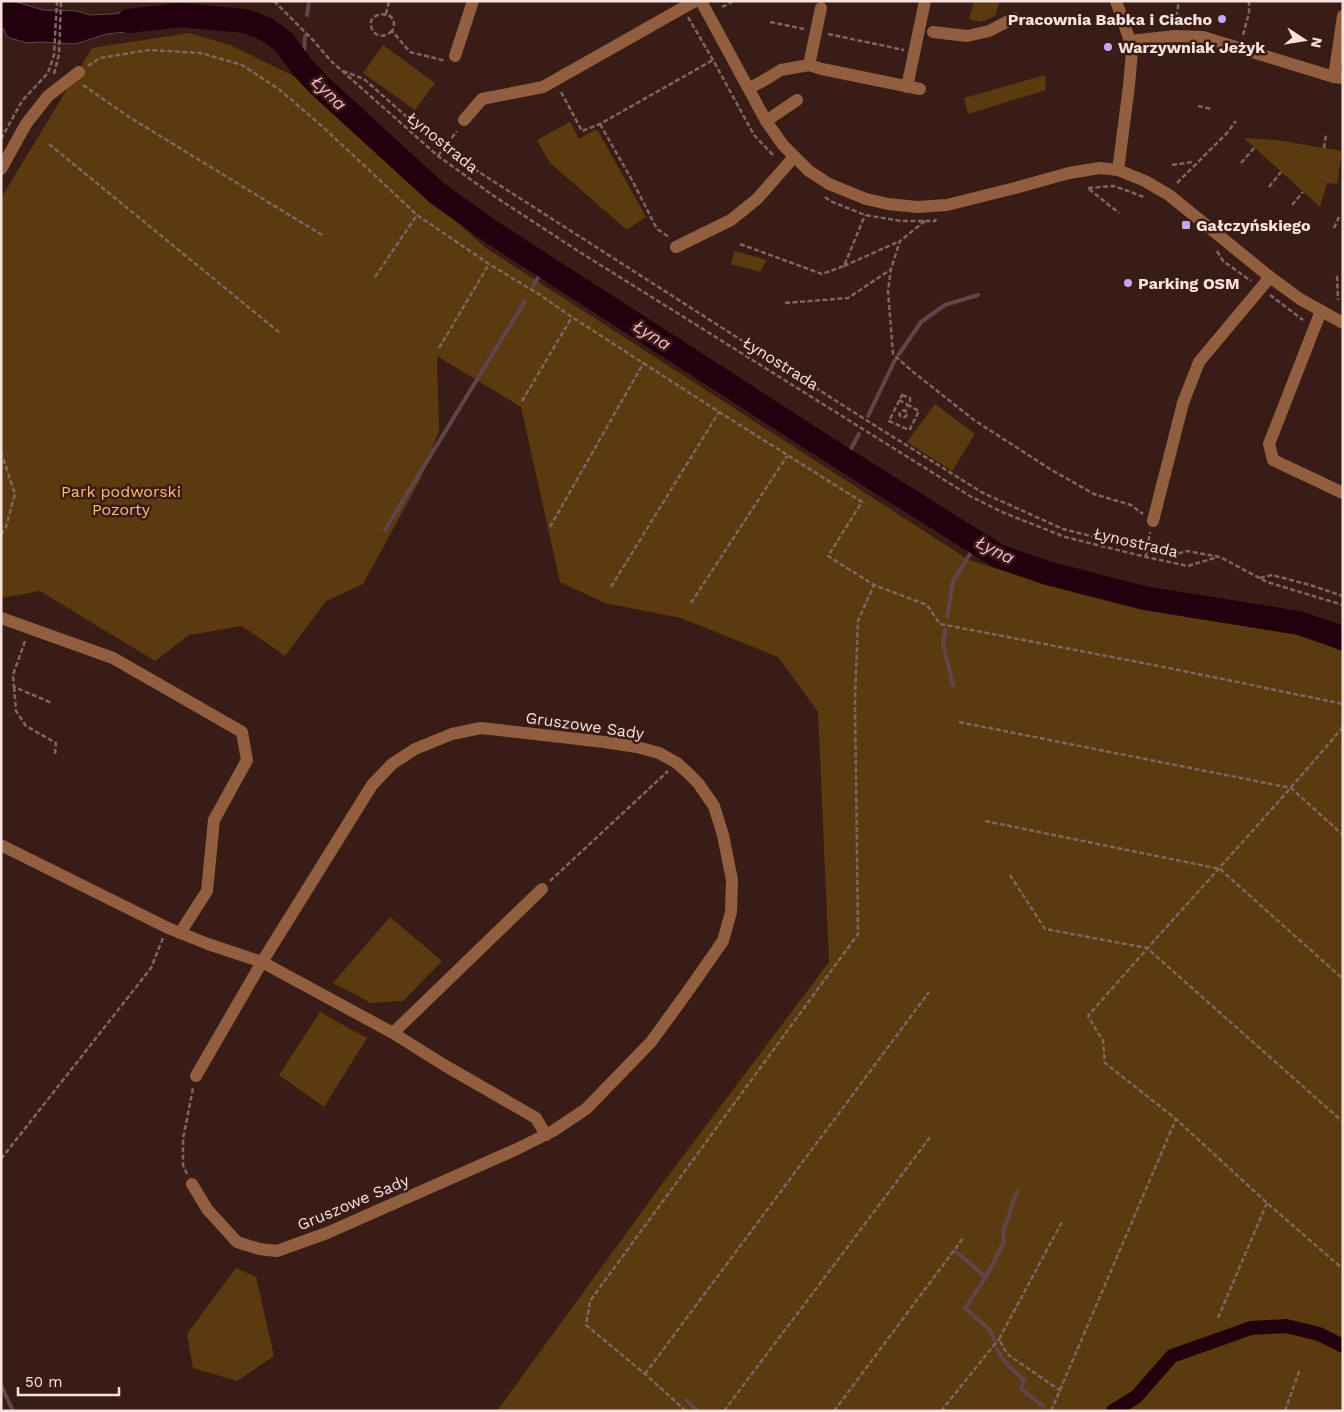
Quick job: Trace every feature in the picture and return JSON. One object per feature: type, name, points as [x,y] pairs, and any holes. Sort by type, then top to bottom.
[{"type":"street","points":[[454,56],[473,1]]},
{"type":"street","points":[[464,120],[482,99],[543,87],[695,1]]},
{"type":"street","points":[[701,1],[766,121],[794,157],[809,171],[829,184],[866,200],[917,207],[947,205],[1069,173],[1100,168],[1118,170],[1145,181],[1169,195],[1270,278],[1300,299],[1343,323]]},
{"type":"street","points":[[907,87],[925,1]]},
{"type":"street","points":[[1116,1],[1132,50],[1118,170]]},
{"type":"street","points":[[809,65],[821,8]]},
{"type":"street","points":[[1130,40],[1175,36],[1203,37],[1338,77],[1343,16]]},
{"type":"street","points":[[933,32],[967,36],[989,31],[1014,18]]},
{"type":"street","points":[[749,88],[781,70],[809,65],[920,89]]},
{"type":"street","points":[[1,169],[26,124],[48,96],[75,74]]},
{"type":"street","points":[[766,121],[797,100]]},
{"type":"street","points":[[674,244],[713,229],[737,215],[757,199],[794,157]]},
{"type":"street","points":[[1153,521],[1183,403],[1199,362],[1270,278]]},
{"type":"street","points":[[1321,311],[1269,444],[1273,460],[1343,493]]},
{"type":"street","points":[[1,618],[113,658],[242,732],[247,760],[214,820],[207,892],[174,930]]},
{"type":"street","name":"Gruszowe Sady","points":[[192,1184],[207,1209],[237,1242],[259,1249],[277,1251],[327,1233],[517,1149],[546,1135],[586,1109],[651,1042],[723,941],[731,912],[732,880],[723,835],[714,806],[698,783],[677,763],[659,753],[637,748],[604,742],[481,728],[452,734],[416,749],[392,764],[372,785],[262,962],[196,1076]]},
{"type":"street","points":[[1,845],[174,930],[208,944],[262,962],[393,1033],[536,1118],[546,1135]]},
{"type":"street","points":[[393,1033],[542,889]]},
{"type":"path","points":[[1,138],[22,102],[48,73],[54,55],[57,1]]},
{"type":"path","points":[[59,54],[61,1]]},
{"type":"path","name":"Łynostrada","points":[[274,1],[331,61],[438,156],[491,194],[578,251],[970,496],[1002,512],[1065,537],[1146,557],[1188,566],[1220,557]]},
{"type":"path","points":[[386,14],[389,1]]},
{"type":"path","points":[[722,7],[734,1]]},
{"type":"path","points":[[1175,27],[1179,1]]},
{"type":"path","points":[[1243,35],[1249,13],[1249,1]]},
{"type":"path","points":[[386,14],[389,16],[393,21],[392,32],[386,36],[375,34],[371,23],[375,16],[386,14]]},
{"type":"path","points":[[770,22],[804,29]]},
{"type":"path","points":[[392,32],[410,52],[442,60],[454,56]]},
{"type":"path","points":[[822,33],[907,51]]},
{"type":"path","points":[[322,235],[128,117],[75,74],[100,58],[149,50],[201,54],[242,65],[280,90],[323,127],[417,215],[489,264],[862,502],[828,556],[874,585],[927,605],[940,624],[1267,687],[1343,704]]},
{"type":"path","points":[[555,80],[582,131],[600,124],[713,60]]},
{"type":"path","points":[[343,71],[364,79],[443,149],[983,493],[1062,528],[1169,556],[1187,551],[1220,557],[1267,582],[1343,605]]},
{"type":"path","points":[[1198,106],[1211,109]]},
{"type":"path","points":[[438,156],[464,120]]},
{"type":"path","points":[[1177,184],[1227,133],[1236,121]]},
{"type":"path","points":[[600,124],[657,229],[674,244]]},
{"type":"path","points":[[1324,148],[1326,135]]},
{"type":"path","points":[[49,144],[280,333]]},
{"type":"path","points":[[1241,163],[1254,148]]},
{"type":"path","points":[[1172,165],[1192,162]]},
{"type":"path","points":[[1268,187],[1281,172]]},
{"type":"path","points":[[1119,213],[1088,188],[1114,186],[1148,198]]},
{"type":"path","points":[[1292,205],[1303,192]]},
{"type":"path","points":[[375,277],[417,215]]},
{"type":"path","points":[[844,266],[865,215]]},
{"type":"path","points":[[1334,228],[1339,217]]},
{"type":"path","points":[[740,244],[822,274],[900,241],[925,221]]},
{"type":"path","points":[[900,241],[891,269],[888,291],[893,354],[974,420],[1050,469],[1094,494],[1131,505],[1153,521],[1146,557]]},
{"type":"path","points":[[1216,250],[1222,261],[1308,323],[1315,326]]},
{"type":"path","points":[[439,348],[489,264]]},
{"type":"path","points":[[786,303],[848,298],[891,269]]},
{"type":"path","points":[[1337,276],[1338,300]]},
{"type":"path","points":[[522,400],[572,317]]},
{"type":"path","points":[[550,527],[644,362]]},
{"type":"path","points":[[899,400],[908,405],[919,412],[910,429],[907,430],[889,421],[894,409],[899,400],[902,395],[910,398],[910,402],[908,405],[905,411],[907,416],[901,418]]},
{"type":"path","points":[[894,409],[900,412],[905,411]]},
{"type":"path","points":[[611,588],[719,412]]},
{"type":"path","points":[[897,426],[901,418],[900,412]]},
{"type":"path","points":[[1,452],[15,494],[6,527],[1,535]]},
{"type":"path","points":[[691,603],[788,455]]},
{"type":"path","points":[[1260,578],[1272,575],[1343,596]]},
{"type":"path","points":[[686,1411],[586,1324],[590,1301],[858,934],[855,699],[858,622],[874,585]]},
{"type":"path","points":[[25,627],[26,638],[13,675],[16,710],[26,726],[56,743],[55,754]]},
{"type":"path","points":[[14,687],[52,703]]},
{"type":"path","points":[[959,722],[1291,788],[1343,834]]},
{"type":"path","points":[[1343,728],[1088,1016],[1103,1041],[1105,1063],[1176,1120],[1267,1203],[1343,1268]]},
{"type":"path","points":[[542,889],[677,763]]},
{"type":"path","points":[[985,821],[1220,869],[1343,979]]},
{"type":"path","points":[[1010,875],[1045,929],[1147,948],[1343,1122]]},
{"type":"path","points":[[1,1159],[151,968],[174,930]]},
{"type":"path","points":[[645,1374],[929,992]]},
{"type":"path","points":[[192,1184],[183,1165],[183,1139],[196,1076]]},
{"type":"path","points":[[1051,1411],[1176,1120]]},
{"type":"path","points":[[724,1411],[931,1136]]},
{"type":"path","points":[[1218,1318],[1267,1203]]},
{"type":"path","points":[[941,1411],[999,1339],[1063,1220]]},
{"type":"path","points":[[834,1411],[964,1236]]},
{"type":"path","points":[[999,1339],[1007,1354],[1061,1390]]},
{"type":"path","points":[[1285,1411],[1300,1370]]},
{"type":"green space","points":[[974,1],[1000,1],[995,16],[981,22],[969,19]]},
{"type":"green space","name":"Park podworski Pozorty","points":[[189,33],[230,45],[294,76],[486,248],[969,560],[1020,576],[1288,629],[1343,652],[1343,1411],[497,1411],[662,1184],[829,962],[818,712],[778,657],[681,618],[605,603],[560,582],[521,407],[437,356],[439,431],[421,478],[363,584],[326,601],[285,656],[242,626],[189,635],[155,661],[40,591],[1,598],[1,198],[92,48]]},
{"type":"green space","points":[[383,45],[435,83],[415,110],[363,73]]},
{"type":"green space","points":[[1045,75],[1046,90],[968,114],[964,98]]},
{"type":"green space","points":[[570,122],[579,139],[595,130],[598,131],[646,217],[627,230],[550,163],[537,140]]},
{"type":"green space","points":[[1244,138],[1277,140],[1342,151],[1337,184],[1327,183],[1320,207]]},
{"type":"green space","points":[[734,251],[767,260],[760,272],[731,264]]},
{"type":"green space","points":[[935,404],[975,434],[952,471],[907,442]]},
{"type":"green space","points":[[390,917],[442,961],[403,1001],[371,1003],[333,983]]},
{"type":"green space","points":[[320,1012],[367,1038],[324,1107],[279,1075]]},
{"type":"green space","points":[[236,1268],[256,1277],[274,1356],[237,1381],[193,1368],[187,1334]]},
{"type":"shaded area","points":[[1,1],[14,1],[43,10],[77,11],[90,15],[161,8],[160,28],[107,34],[75,44],[27,43],[10,38],[6,35],[4,29],[1,28]]},
{"type":"waterway","points":[[307,15],[309,1]]},
{"type":"waterway","name":"Łyna","points":[[129,21],[179,15],[245,21],[266,29],[284,42],[303,68],[320,86],[437,193],[490,231],[845,460],[998,556],[1047,573],[1144,598],[1299,623],[1343,638]]},
{"type":"waterway","points":[[303,68],[305,36]]},
{"type":"waterway","points":[[533,286],[545,266]]},
{"type":"waterway","points":[[899,354],[921,322],[945,305],[978,295]]},
{"type":"waterway","points":[[385,530],[525,301]]},
{"type":"waterway","points":[[868,416],[895,360]]},
{"type":"waterway","points":[[845,460],[859,434]]},
{"type":"waterway","points":[[947,617],[953,581],[977,543]]},
{"type":"waterway","points":[[945,630],[943,644],[953,685]]},
{"type":"waterway","points":[[994,1340],[990,1330],[965,1308],[986,1277],[1004,1242],[1003,1232],[1017,1191]]},
{"type":"waterway","points":[[955,1251],[986,1277]]},
{"type":"waterway","points":[[1113,1411],[1136,1397],[1172,1356],[1251,1328],[1286,1326],[1319,1334],[1343,1346]]},
{"type":"waterway","points":[[997,1349],[1005,1362],[1024,1380],[1021,1389],[1043,1406]]},
{"type":"waterway","points":[[1,1385],[13,1411]]},
{"type":"waterway","points":[[686,1400],[698,1411]]},
{"type":"place","name":"Pracownia Babka i Ciacho","points":[[1222,19]]},
{"type":"place","name":"Warzywniak Jeżyk","points":[[1108,47]]},
{"type":"place","name":"Gałczyńskiego","points":[[1186,225]]},
{"type":"place","name":"Parking OSM","points":[[1128,283]]}]
